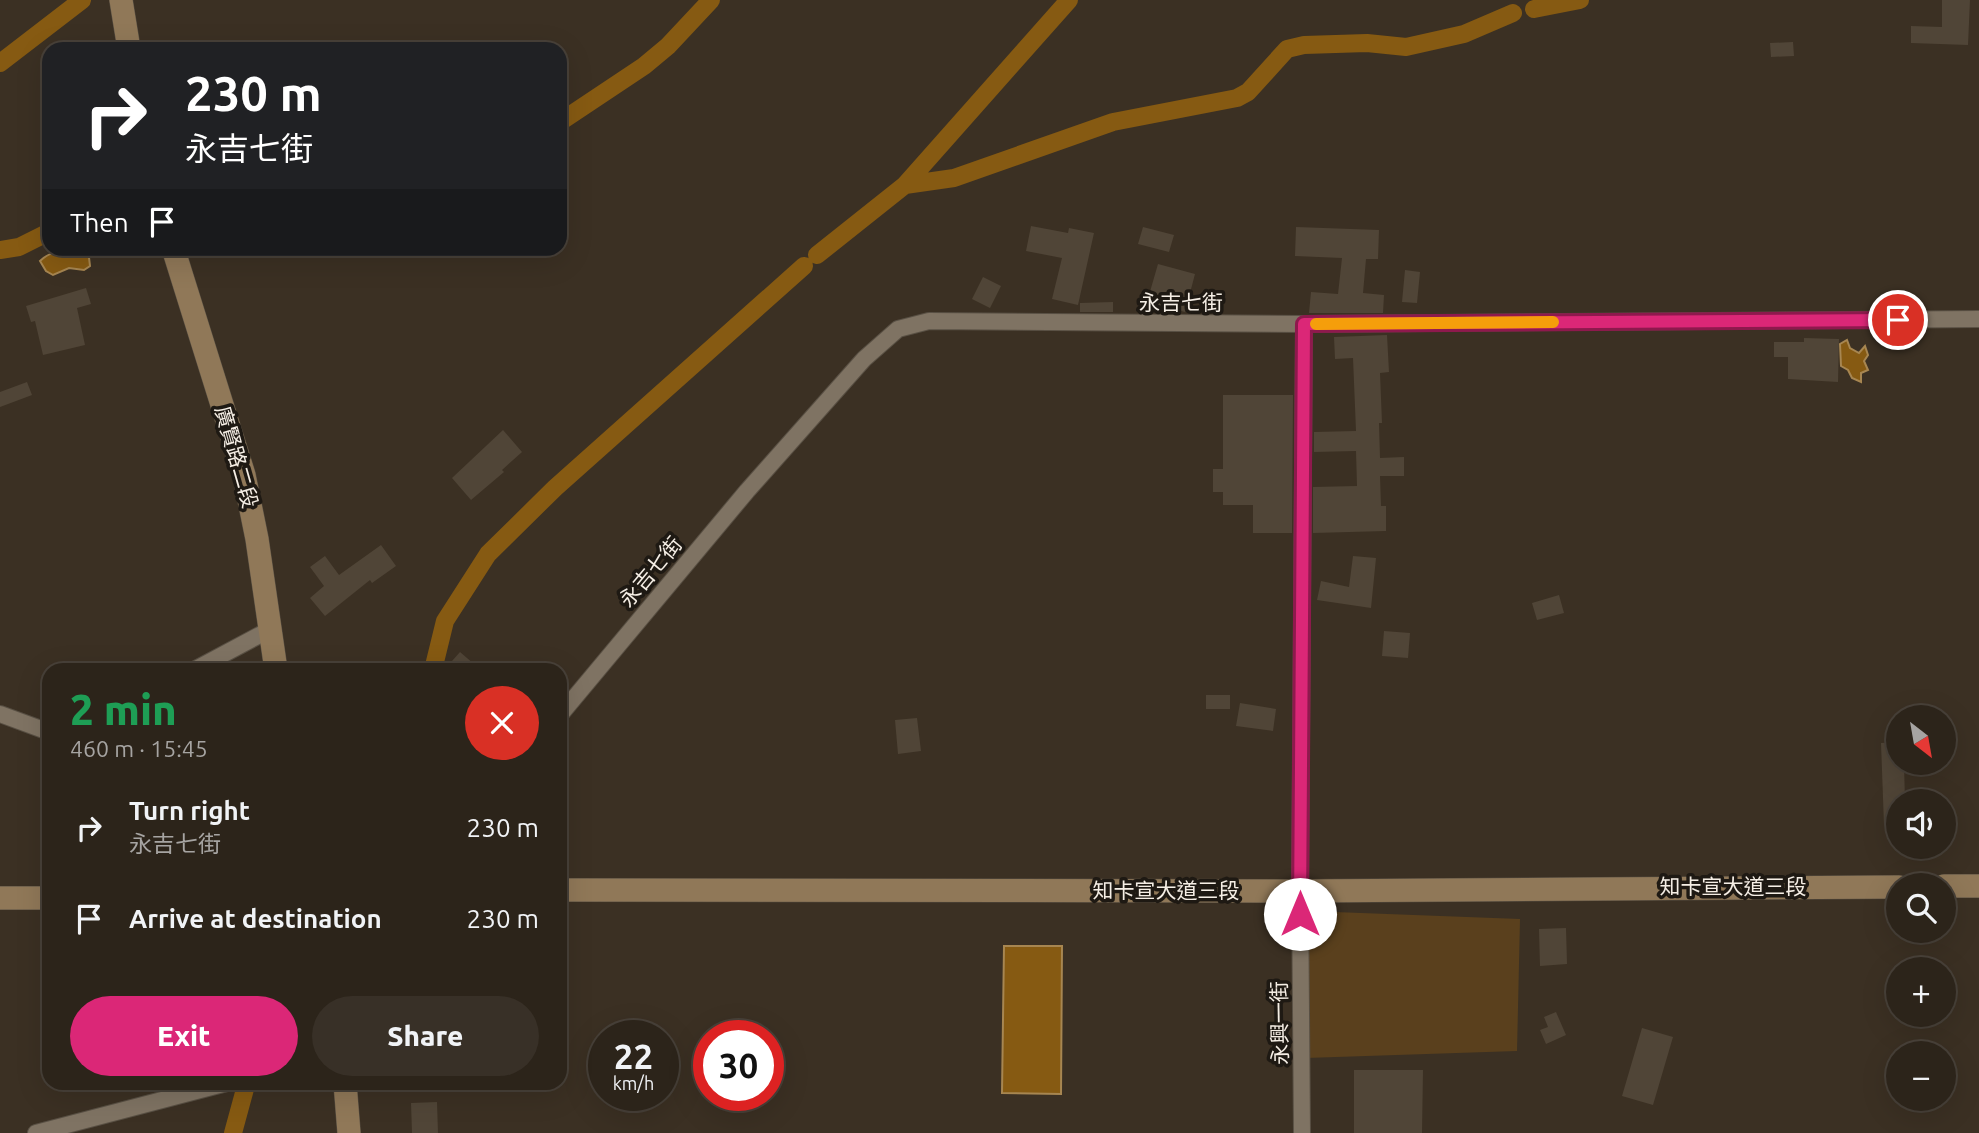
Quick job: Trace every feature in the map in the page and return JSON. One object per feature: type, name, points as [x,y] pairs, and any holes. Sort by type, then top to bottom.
[{"type":"street","points":[[121,0],[128,42]]},
{"type":"street","name":"廣賢路二段","points":[[176,256],[244,475],[257,538],[275,663]]},
{"type":"street","name":"永吉七街","points":[[567,707],[747,491],[864,359],[898,329],[929,321],[1304,324],[1979,319]]},
{"type":"street","name":"永興一街","points":[[1302,1133],[1300,891],[1304,324]]},
{"type":"street","points":[[207,663],[269,630]]},
{"type":"street","points":[[0,714],[42,729]]},
{"type":"street","points":[[1956,886],[1979,886]]},
{"type":"street","name":"知卡宣大道三段","points":[[567,890],[1300,891],[1886,887]]},
{"type":"street","points":[[0,898],[42,898]]},
{"type":"street","points":[[36,1133],[200,1090]]},
{"type":"street","points":[[346,1090],[349,1133]]},
{"type":"shaded area","points":[[46,256],[89,256],[90,266],[84,270],[69,268],[53,275],[46,271],[40,261]]},
{"type":"shaded area","points":[[1847,340],[1850,348],[1859,353],[1865,346],[1868,355],[1864,361],[1868,370],[1861,373],[1861,382],[1852,378],[1848,370],[1841,366],[1840,344]]},
{"type":"shaded area","points":[[1308,911],[1520,919],[1517,1051],[1306,1058]]},
{"type":"shaded area","points":[[1004,946],[1062,946],[1061,1094],[1002,1093]]},
{"type":"building","points":[[1942,0],[1970,0],[1968,45],[1911,43],[1911,26],[1942,27]]},
{"type":"building","points":[[1793,42],[1794,56],[1771,57],[1770,43]]},
{"type":"building","points":[[1031,226],[1068,233],[1069,228],[1094,233],[1078,305],[1052,299],[1062,258],[1026,251]]},
{"type":"building","points":[[1143,227],[1174,235],[1169,252],[1138,244]]},
{"type":"building","points":[[1296,227],[1379,230],[1378,259],[1366,259],[1363,293],[1384,295],[1383,313],[1309,313],[1311,292],[1338,294],[1342,258],[1295,256]]},
{"type":"building","points":[[1158,264],[1195,274],[1185,312],[1147,302]]},
{"type":"building","points":[[1405,270],[1420,272],[1417,303],[1402,302]]},
{"type":"building","points":[[983,277],[1001,286],[990,308],[972,299]]},
{"type":"building","points":[[86,288],[91,304],[77,308],[85,345],[43,355],[35,321],[31,322],[26,306]]},
{"type":"building","points":[[1113,302],[1113,312],[1080,312],[1080,303]]},
{"type":"building","points":[[1387,335],[1389,372],[1380,373],[1380,458],[1404,457],[1404,476],[1380,476],[1381,506],[1386,506],[1386,531],[1313,533],[1313,487],[1357,486],[1356,451],[1314,452],[1314,432],[1356,431],[1353,358],[1335,359],[1334,337]]},
{"type":"building","points":[[1804,338],[1839,339],[1838,382],[1788,379],[1788,357],[1774,357],[1774,342],[1804,342]]},
{"type":"building","points":[[27,382],[32,395],[0,407],[0,392]]},
{"type":"building","points":[[1223,395],[1293,395],[1292,533],[1253,533],[1253,505],[1223,505],[1223,492],[1213,492],[1213,469],[1223,469]]},
{"type":"building","points":[[503,430],[522,452],[502,470],[504,472],[471,500],[452,478]]},
{"type":"building","points":[[381,545],[396,566],[372,583],[370,580],[325,616],[310,598],[324,586],[310,567],[325,556],[339,575]]},
{"type":"building","points":[[1353,556],[1376,558],[1371,608],[1317,600],[1321,581],[1349,587]]},
{"type":"building","points":[[1559,595],[1564,613],[1537,620],[1532,603]]},
{"type":"building","points":[[1384,631],[1410,633],[1408,658],[1382,656]]},
{"type":"building","points":[[460,652],[473,663],[450,663]]},
{"type":"building","points":[[1206,695],[1230,695],[1230,709],[1206,709]]},
{"type":"building","points":[[1240,703],[1276,709],[1273,731],[1236,726]]},
{"type":"building","points":[[917,718],[921,751],[898,754],[895,720]]},
{"type":"building","points":[[1881,743],[1886,743],[1886,775],[1904,775],[1905,789],[1886,789],[1884,825]]},
{"type":"building","points":[[1566,928],[1567,964],[1540,966],[1539,929]]},
{"type":"building","points":[[1556,1012],[1566,1035],[1546,1044],[1540,1030],[1548,1027],[1544,1017]]},
{"type":"building","points":[[1642,1028],[1673,1037],[1653,1105],[1622,1096]]},
{"type":"building","points":[[1354,1070],[1423,1070],[1422,1133],[1354,1133]]},
{"type":"building","points":[[437,1102],[438,1133],[412,1133],[411,1103]]},
{"type":"waterway","points":[[0,63],[82,0]]},
{"type":"waterway","points":[[567,117],[644,66],[668,46],[711,0]]},
{"type":"waterway","points":[[817,255],[905,185],[1069,0]]},
{"type":"waterway","points":[[1534,9],[1580,0]]},
{"type":"waterway","points":[[905,185],[954,178],[1113,122],[1237,98],[1248,92],[1287,49],[1304,45],[1367,43],[1406,47],[1464,34],[1513,13]]},
{"type":"waterway","points":[[0,250],[19,247],[42,236]]},
{"type":"waterway","points":[[435,663],[445,621],[488,554],[555,488],[804,266]]},
{"type":"waterway","points":[[233,1133],[245,1090]]},
{"type":"slow traffic","points":[[1316,324],[1553,322]]},
{"type":"route","points":[[1300,914],[1304,324],[1898,320]]}]
